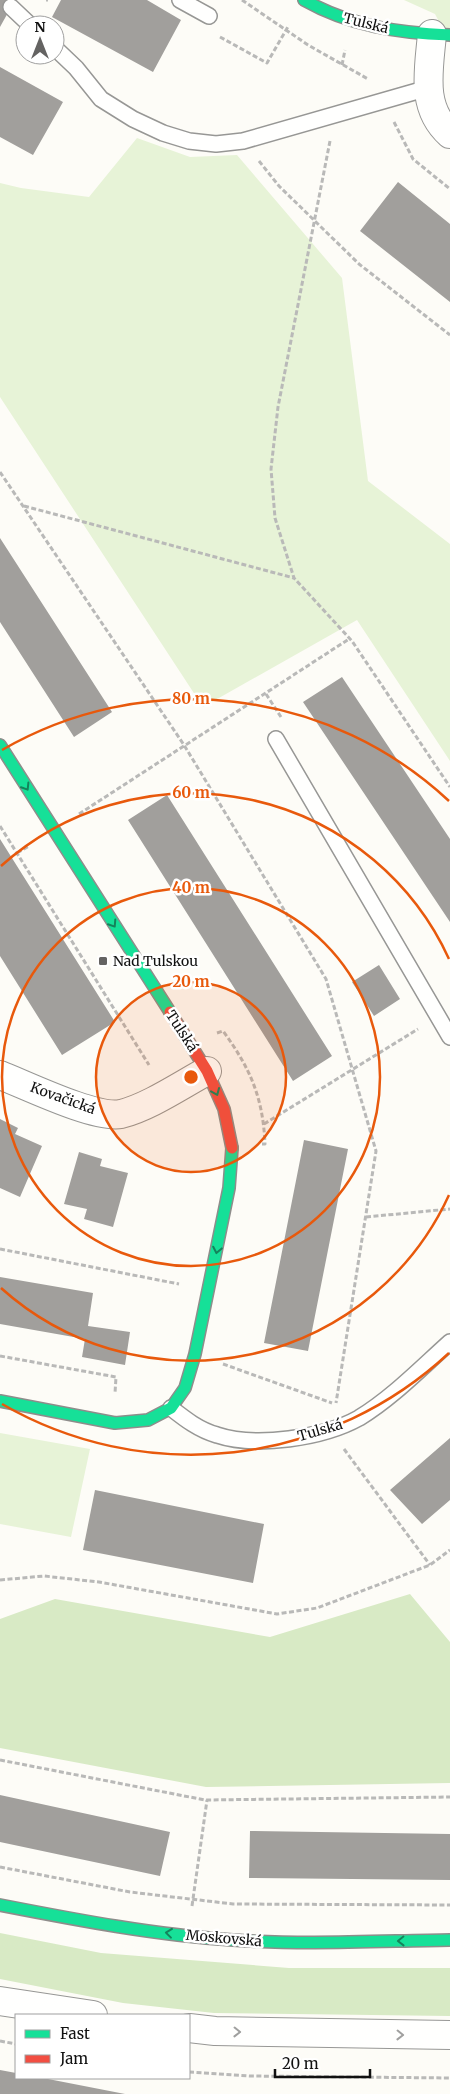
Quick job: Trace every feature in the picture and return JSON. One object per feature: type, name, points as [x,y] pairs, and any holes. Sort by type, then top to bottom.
[{"type":"street","name":"Tulská","points":[[304,0],[350,21],[382,29],[441,35],[428,88],[433,112],[450,134]]},
{"type":"street","name":"Tulská","points":[[0,745],[207,1071],[224,1109],[232,1144],[229,1188],[195,1354],[185,1388],[171,1408],[148,1420],[115,1423],[0,1401]]},
{"type":"street","name":"Kovačická","points":[[0,1074],[94,1112],[119,1114],[140,1107],[207,1071]]},
{"type":"street","name":"Moskovská","points":[[0,1905],[104,1925],[232,1940],[288,1942],[450,1940]]},
{"type":"street","points":[[0,2000],[87,2014]]},
{"type":"street","points":[[190,2028],[215,2031],[450,2035]]},
{"type":"lane","points":[[180,0],[209,16]]},
{"type":"lane","points":[[11,7],[19,15]]},
{"type":"lane","points":[[65,58],[101,99],[132,118],[163,133],[189,141],[216,144],[243,141],[428,88]]},
{"type":"lane","points":[[276,739],[450,1037]]},
{"type":"lane","name":"Tulská","points":[[171,1408],[196,1426],[217,1436],[248,1441],[306,1436],[357,1419],[382,1402],[450,1342]]},
{"type":"path","points":[[242,0],[308,46],[373,82]]},
{"type":"path","points":[[234,45],[267,63],[290,23]]},
{"type":"path","points":[[390,115],[413,159],[450,189]]},
{"type":"path","points":[[332,133],[278,407],[271,469],[275,518],[294,578],[349,639],[450,787]]},
{"type":"path","points":[[258,157],[279,186],[359,264],[450,335]]},
{"type":"path","points":[[0,472],[184,746],[326,979],[376,1152],[335,1404],[195,1354]]},
{"type":"path","points":[[24,506],[294,578]]},
{"type":"path","points":[[79,814],[349,639]]},
{"type":"path","points":[[0,826],[149,1065]]},
{"type":"path","points":[[1,840],[7,836]]},
{"type":"path","points":[[264,1124],[438,1016]]},
{"type":"path","points":[[366,1217],[450,1209]]},
{"type":"path","points":[[0,1249],[209,1290]]},
{"type":"path","points":[[0,1356],[116,1376],[115,1423]]},
{"type":"path","points":[[330,1429],[430,1565]]},
{"type":"path","points":[[0,1580],[44,1576],[100,1582],[277,1614],[317,1608],[430,1565],[450,1550]]},
{"type":"path","points":[[0,1760],[207,1800],[450,1797]]},
{"type":"path","points":[[188,1935],[207,1800]]},
{"type":"path","points":[[0,1867],[130,1892],[233,1904],[450,1905]]},
{"type":"path","points":[[0,2042],[15,2044]]},
{"type":"path","points":[[190,2072],[250,2076],[450,2078]]},
{"type":"green space","points":[[404,0],[450,0],[450,43],[435,14]]},
{"type":"green space","points":[[137,138],[190,157],[237,155],[342,278],[368,481],[450,544],[450,761],[357,620],[203,707],[0,397],[0,183],[21,188],[89,197]]},
{"type":"green space","points":[[0,1433],[90,1449],[71,1537],[0,1524]]},
{"type":"green space","points":[[410,1594],[450,1642],[450,1783],[206,1787],[0,1748],[0,1619],[55,1599],[270,1637]]},
{"type":"green space","points":[[0,1933],[101,1953],[289,1968],[450,1968],[450,2016],[214,2013],[123,2003],[0,1979]]},
{"type":"building","points":[[0,0],[15,0],[0,27]]},
{"type":"building","points":[[61,0],[147,0],[181,20],[153,72],[65,24],[65,15],[53,15]]},
{"type":"building","points":[[0,67],[63,102],[33,155],[0,137]]},
{"type":"building","points":[[398,182],[450,224],[450,302],[360,231]]},
{"type":"building","points":[[0,538],[112,712],[74,737],[0,622]]},
{"type":"building","points":[[342,677],[450,839],[450,922],[303,702]]},
{"type":"building","points":[[167,795],[332,1056],[293,1081],[128,820]]},
{"type":"building","points":[[0,839],[115,1022],[62,1055],[0,956]]},
{"type":"building","points":[[379,965],[400,999],[374,1016],[352,982]]},
{"type":"building","points":[[0,1119],[18,1128],[15,1134],[42,1146],[20,1197],[0,1188]]},
{"type":"building","points":[[304,1140],[348,1149],[308,1351],[264,1343]]},
{"type":"building","points":[[79,1152],[102,1159],[100,1166],[128,1173],[113,1227],[84,1219],[87,1209],[64,1204]]},
{"type":"building","points":[[0,1277],[93,1293],[88,1326],[130,1332],[125,1365],[82,1357],[85,1339],[0,1324]]},
{"type":"building","points":[[450,1438],[450,1500],[422,1524],[390,1490]]},
{"type":"building","points":[[95,1490],[264,1524],[253,1583],[83,1550]]},
{"type":"building","points":[[0,1795],[170,1832],[160,1876],[0,1842]]},
{"type":"building","points":[[250,1831],[450,1834],[450,1880],[249,1878]]},
{"type":"building","points":[[0,2070],[15,2073],[15,2079],[48,2079],[125,2094],[0,2094]]},
{"type":"traffic: fast","points":[[304,0],[321,9],[357,22],[393,30],[450,35]]},
{"type":"traffic: fast","points":[[0,745],[170,1012]]},
{"type":"traffic: fast","points":[[0,1401],[115,1423],[148,1420],[171,1408],[185,1388],[195,1354],[229,1188],[232,1148]]},
{"type":"traffic: fast","points":[[0,1905],[145,1931],[204,1938],[314,1942],[450,1940]]},
{"type":"traffic: jam","points":[[170,1012],[207,1071],[224,1109],[232,1148]]},
{"type":"place","name":"Nad Tulskou","points":[[103,961]]}]
